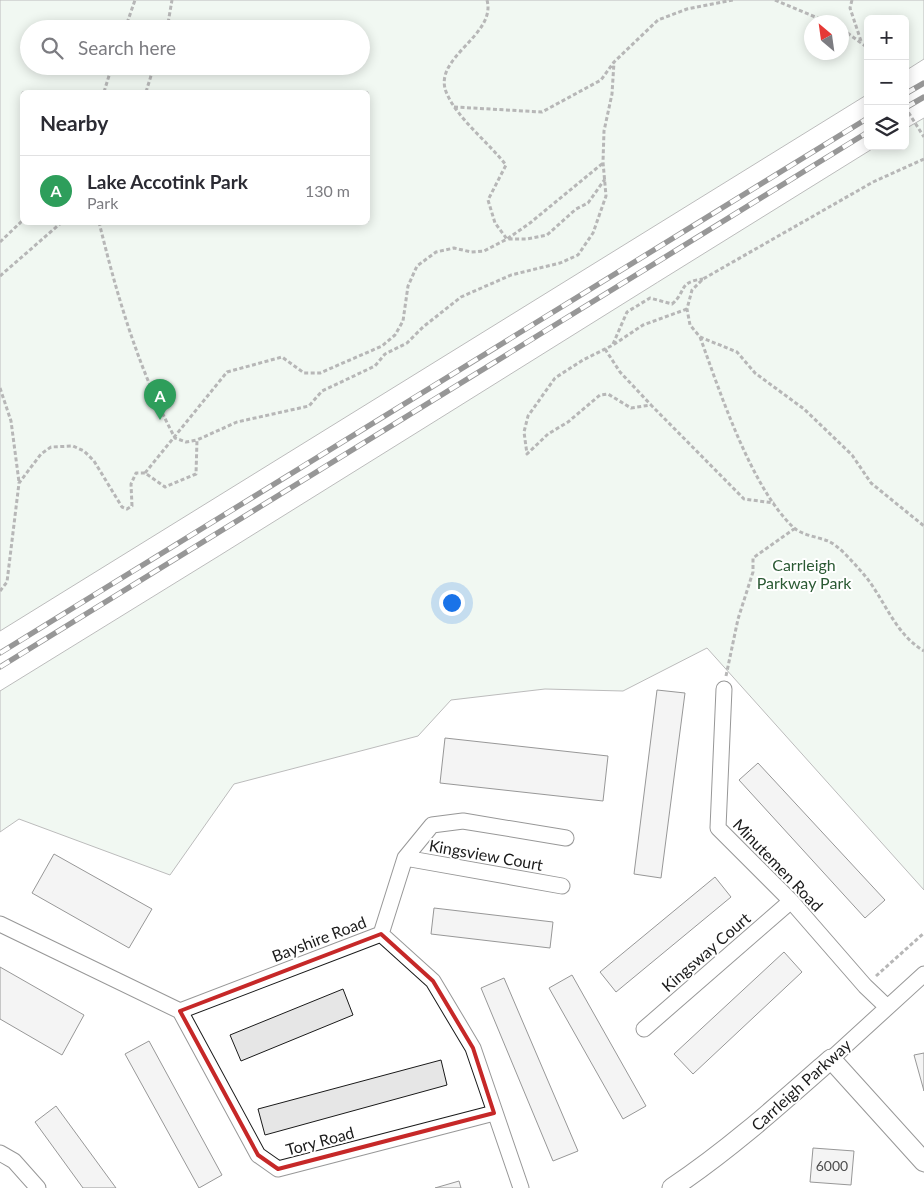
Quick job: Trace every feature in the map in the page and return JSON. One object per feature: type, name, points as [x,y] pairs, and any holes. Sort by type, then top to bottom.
[{"type":"street","name":"Minutemen Road","points":[[724,689],[718,828],[791,901],[865,986],[887,1007]]},
{"type":"street","points":[[381,934],[405,858],[432,825],[463,821],[566,838]]},
{"type":"street","name":"Kingsview Court","points":[[405,858],[562,886]]},
{"type":"street","name":"Kingsway Court","points":[[644,1029],[791,901]]},
{"type":"street","points":[[0,924],[180,1011]]},
{"type":"street","name":"Bayshire Road","points":[[180,1011],[381,934],[433,981],[473,1048],[521,1188]]},
{"type":"street","name":"Carrleigh Parkway","points":[[672,1188],[701,1169],[762,1120],[924,974]]},
{"type":"street","name":"Tory Road","points":[[180,1011],[258,1155],[278,1170],[494,1113]]},
{"type":"street","points":[[831,1058],[924,1162]]},
{"type":"street","points":[[0,1153],[14,1161],[38,1188]]},
{"type":"path","points":[[128,20],[135,0]]},
{"type":"path","points":[[169,20],[172,0]]},
{"type":"path","points":[[486,0],[488,12],[481,29],[466,44],[446,74],[445,92],[454,107],[506,164],[488,200],[495,223],[507,239]]},
{"type":"path","points":[[454,107],[542,112],[600,80],[614,62],[658,20],[687,9],[733,0]]},
{"type":"path","points":[[775,0],[810,15]]},
{"type":"path","points":[[852,0],[850,8],[861,41]]},
{"type":"path","points":[[849,33],[864,44]]},
{"type":"path","points":[[100,225],[118,296],[158,406],[174,438],[186,442],[197,440],[237,422],[309,406],[322,391],[375,366],[385,354],[407,343],[461,297],[511,275],[560,263],[578,255],[594,233],[606,196],[603,162],[604,131],[612,94],[614,62]]},
{"type":"path","points":[[105,90],[109,75]]},
{"type":"path","points":[[147,90],[151,75]]},
{"type":"path","points":[[909,113],[924,137]]},
{"type":"path","points":[[924,159],[873,182],[703,278],[692,290],[687,309],[690,325],[700,337],[740,438],[774,503],[794,529],[830,542],[860,570],[900,632],[912,644],[924,651]]},
{"type":"path","points":[[145,473],[226,372],[282,357],[304,373],[320,374],[382,346],[395,334],[403,321],[408,286],[417,266],[436,252],[454,248],[471,252],[484,251],[507,239],[550,207],[603,162]]},
{"type":"path","points":[[507,239],[527,239],[547,235],[576,209],[588,203],[605,179]]},
{"type":"path","points":[[0,242],[20,223]]},
{"type":"path","points":[[0,276],[59,225]]},
{"type":"path","points":[[613,345],[628,312],[650,298],[672,304],[678,299],[684,284],[690,280],[703,278]]},
{"type":"path","points":[[651,405],[630,408],[608,394],[600,395],[568,422],[548,434],[527,454],[524,432],[528,416],[555,378],[583,360],[613,345],[643,325],[687,309]]},
{"type":"path","points":[[700,337],[737,352],[754,373],[804,409],[852,455],[871,483],[924,526]]},
{"type":"path","points":[[605,349],[620,372],[744,499],[774,503]]},
{"type":"path","points":[[0,388],[11,421],[19,483],[7,582],[0,592]]},
{"type":"path","points":[[19,483],[41,454],[51,447],[73,446],[84,451],[94,461],[122,507],[127,509],[132,506],[132,484],[136,473],[145,473],[165,487],[196,474],[197,440]]},
{"type":"path","points":[[724,689],[732,641],[753,572],[753,558],[794,529]]},
{"type":"path","points":[[865,986],[924,933]]},
{"type":"highlighted area","points":[[381,934],[433,981],[473,1048],[494,1113],[278,1169],[258,1155],[180,1011]]},
{"type":"green space","points":[[0,0],[924,0],[924,59],[909,68],[909,15],[864,15],[864,96],[0,631]]},
{"type":"green space","name":"Carrleigh Parkway Park","points":[[924,118],[924,890],[707,648],[623,691],[545,689],[451,700],[418,736],[234,784],[170,875],[19,819],[0,832],[0,691],[871,150],[909,150],[909,127]]},
{"type":"building","points":[[657,690],[685,693],[661,878],[634,874]]},
{"type":"building","points":[[445,738],[608,756],[603,801],[440,783]]},
{"type":"building","points":[[758,763],[885,900],[865,918],[739,780]]},
{"type":"building","points":[[54,854],[152,909],[129,948],[32,893]]},
{"type":"building","points":[[715,877],[731,897],[616,992],[600,972]]},
{"type":"building","points":[[434,908],[553,922],[550,948],[431,934]]},
{"type":"building","points":[[784,952],[802,972],[693,1074],[674,1054]]},
{"type":"building","points":[[0,967],[84,1015],[62,1055],[0,1019]]},
{"type":"building","points":[[572,975],[646,1106],[623,1119],[549,988]]},
{"type":"building","points":[[504,978],[578,1151],[553,1161],[481,988]]},
{"type":"building","points":[[343,989],[353,1015],[241,1061],[230,1035]]},
{"type":"building","points":[[149,1041],[222,1175],[199,1188],[125,1054]]},
{"type":"building","points":[[924,1053],[924,1091],[914,1055]]},
{"type":"building","points":[[441,1060],[447,1085],[265,1135],[258,1109]]},
{"type":"building","points":[[56,1106],[116,1188],[83,1188],[35,1122]]},
{"type":"building","points":[[813,1148],[854,1151],[851,1185],[810,1182]]},
{"type":"building","points":[[459,1181],[461,1188],[435,1188]]},
{"type":"railway","points":[[909,92],[924,83]]},
{"type":"railway","points":[[909,106],[924,97]]},
{"type":"railway","points":[[0,653],[864,120]]},
{"type":"railway","points":[[0,667],[864,134]]},
{"type":"place","name":"Lake Accotink Park","points":[[160,420]]}]
